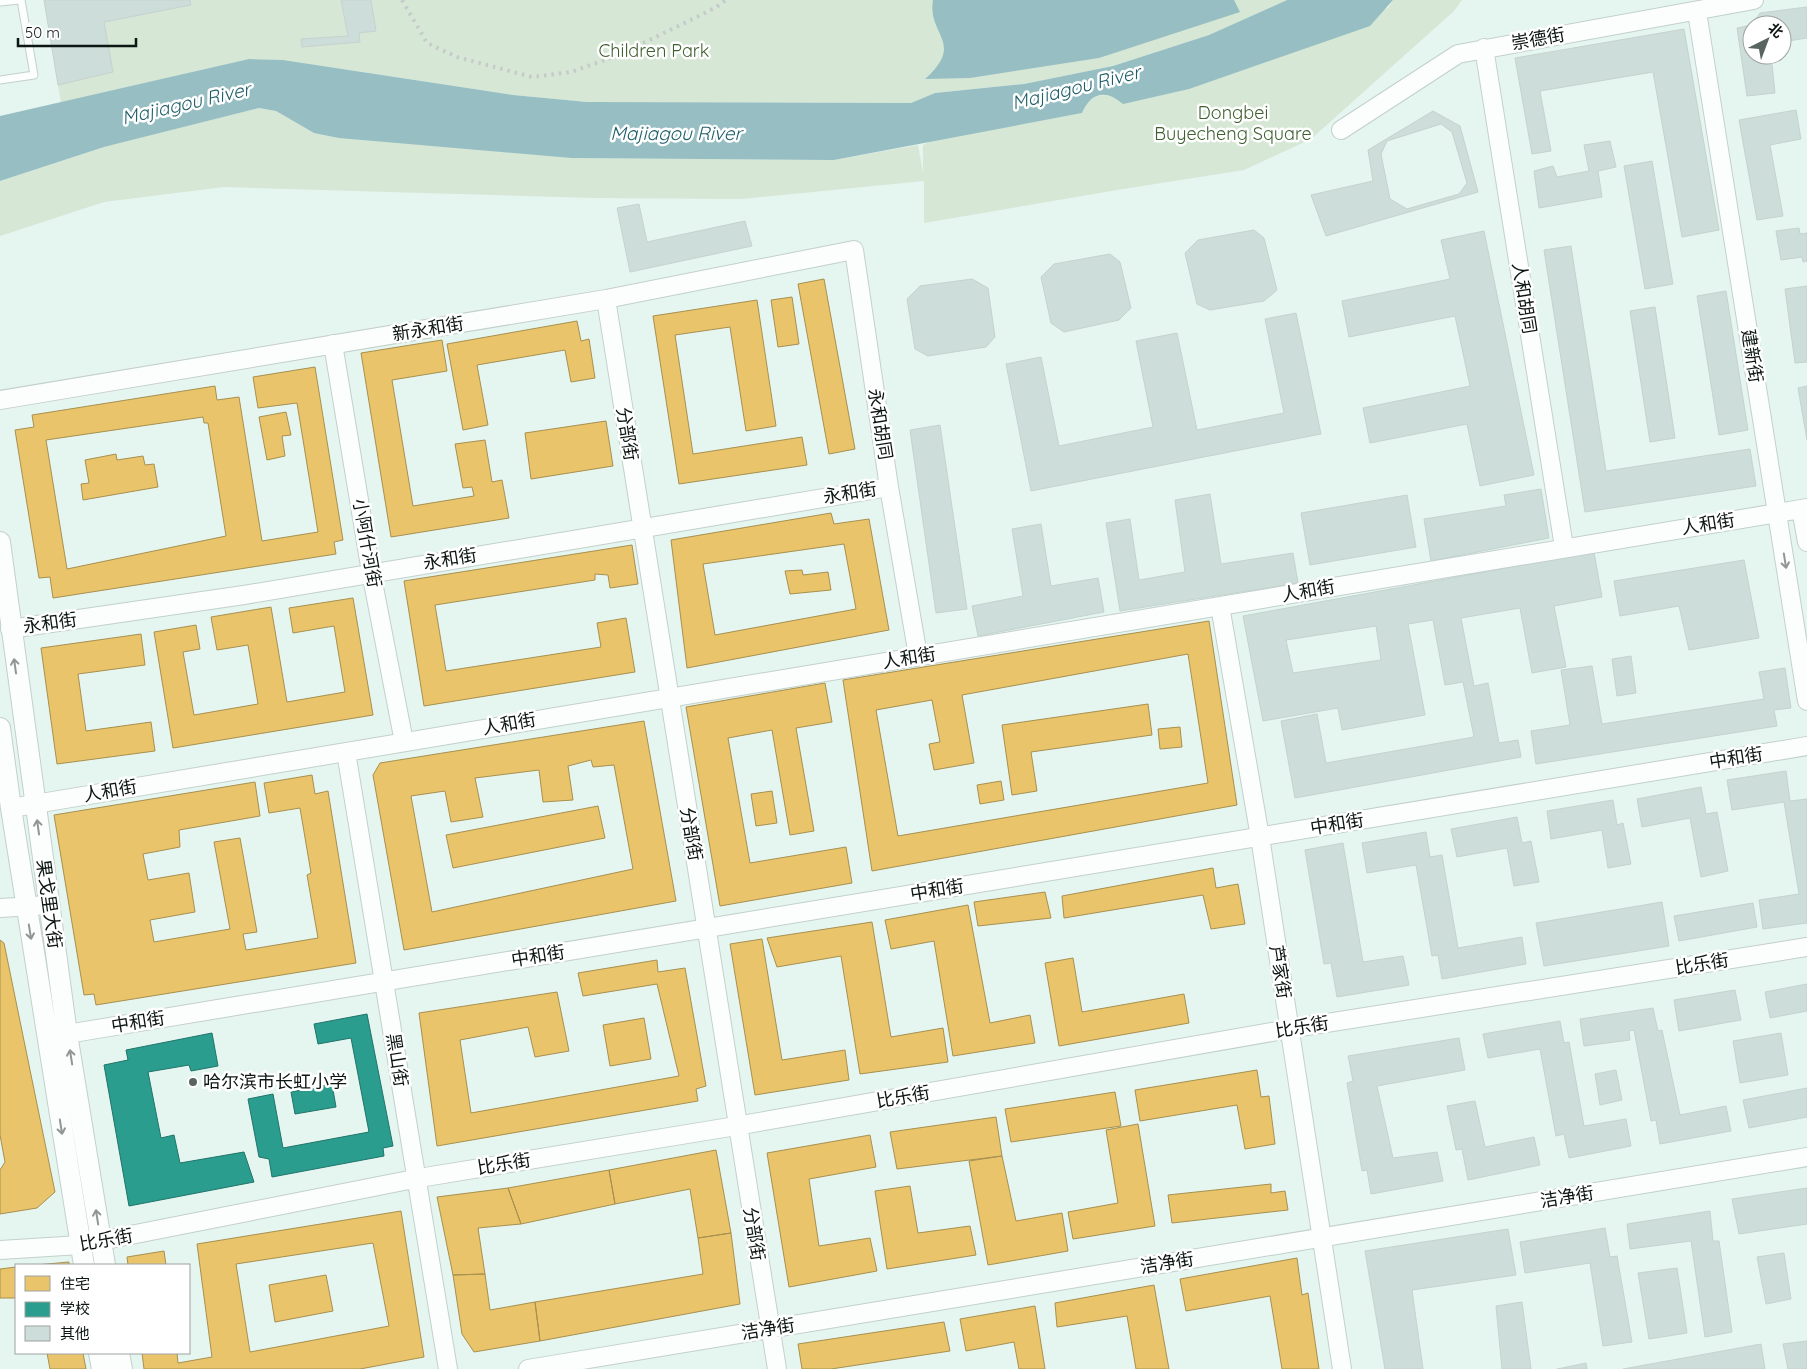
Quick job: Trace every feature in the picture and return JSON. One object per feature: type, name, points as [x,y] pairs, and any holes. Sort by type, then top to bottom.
[{"type":"main road","name":"果戈里大街","points":[[0,542],[10,629],[67,1034],[105,1264]]},
{"type":"main road","name":"果戈里大街","points":[[0,728],[10,808],[84,1264]]},
{"type":"main road","points":[[99,1354],[102,1369]]},
{"type":"main road","points":[[119,1354],[122,1369]]},
{"type":"street","name":"崇德街","points":[[1342,130],[1458,54],[1697,12],[1754,0]]},
{"type":"street","name":"建新街","points":[[1697,12],[1807,701]]},
{"type":"street","name":"人和胡同","points":[[1484,48],[1564,547]]},
{"type":"street","name":"新永和街","points":[[0,400],[606,299],[854,250]]},
{"type":"street","name":"永和胡同","points":[[854,250],[889,487],[918,656]]},
{"type":"street","name":"分部街","points":[[606,299],[776,1369]]},
{"type":"street","name":"小阿什河街","points":[[333,344],[372,572],[404,742]]},
{"type":"street","name":"永和街","points":[[10,629],[244,595],[372,572],[889,487]]},
{"type":"street","name":"人和街","points":[[10,808],[1564,547],[1804,509]]},
{"type":"street","points":[[1804,509],[1807,542]]},
{"type":"street","name":"芦家街","points":[[1220,606],[1260,837],[1342,1369]]},
{"type":"street","name":"中和街","points":[[67,1034],[1807,746]]},
{"type":"street","name":"黑山街","points":[[346,752],[448,1369]]},
{"type":"street","points":[[0,908],[26,908],[49,905]]},
{"type":"street","name":"比乐街","points":[[0,1250],[80,1245],[417,1178],[736,1126],[1289,1029],[1807,947]]},
{"type":"street","name":"洁净街","points":[[528,1369],[1807,1157]]},
{"type":"lane","points":[[0,2],[20,0],[34,75],[0,80]]},
{"type":"green space","name":"Children Park","points":[[44,0],[1287,0],[1209,35],[1113,66],[1024,84],[935,93],[911,103],[587,102],[513,95],[283,60],[249,59],[61,103]]},
{"type":"green space","name":"Dongbei Buyecheng Square","points":[[1393,0],[1462,0],[1454,11],[1311,139],[1244,170],[924,223],[924,181],[742,199],[593,198],[224,187],[104,202],[0,236],[0,181],[104,147],[259,108],[276,111],[314,133],[571,158],[834,160],[918,145],[923,173],[923,145],[931,141],[1082,113],[1092,99],[1101,95],[1118,99],[1388,8]]},
{"type":"water","points":[[933,0],[1234,0],[1240,12],[1099,58],[970,78],[925,79],[943,56],[944,47],[935,22]]},
{"type":"water","name":"Majiagou River","points":[[1287,0],[1393,0],[1370,26],[1189,89],[1123,104],[1111,96],[1100,95],[1090,101],[1082,113],[834,160],[571,158],[339,138],[314,133],[276,111],[259,108],[104,147],[0,181],[0,116],[249,59],[283,60],[513,95],[587,102],[911,103],[935,93],[1024,84],[1113,66],[1209,35]]},
{"type":"building: 住宅","points":[[824,279],[855,449],[829,454],[798,284]]},
{"type":"building: 住宅","points":[[792,297],[799,344],[778,347],[771,300]]},
{"type":"building: 住宅","points":[[757,300],[776,426],[746,431],[730,327],[675,335],[693,454],[802,437],[807,465],[679,484],[653,316]]},
{"type":"building: 住宅","points":[[577,321],[581,341],[589,339],[595,378],[571,382],[565,350],[477,365],[488,425],[463,430],[447,344]]},
{"type":"building: 住宅","points":[[442,340],[447,371],[392,380],[413,506],[474,496],[472,487],[463,488],[455,444],[485,440],[492,482],[502,480],[509,518],[391,537],[361,353]]},
{"type":"building: 住宅","points":[[315,367],[343,540],[334,542],[336,554],[53,598],[50,577],[39,578],[15,430],[34,427],[32,415],[215,386],[217,400],[239,397],[262,541],[318,532],[297,403],[258,408],[253,377]],"holes":[[[203,417],[204,423],[208,423],[226,536],[67,569],[46,440]]]},
{"type":"building: 住宅","points":[[286,412],[291,435],[282,436],[285,456],[267,460],[259,417]]},
{"type":"building: 住宅","points":[[606,421],[613,466],[531,479],[525,433]]},
{"type":"building: 住宅","points":[[116,454],[117,460],[143,456],[145,465],[154,464],[158,487],[83,500],[81,484],[89,483],[85,460]]},
{"type":"building: 住宅","points":[[831,513],[834,524],[869,519],[889,630],[687,668],[671,540]],"holes":[[[844,544],[856,609],[715,635],[703,564]]]},
{"type":"building: 住宅","points":[[632,545],[638,584],[610,588],[608,575],[595,574],[595,580],[435,605],[446,671],[601,647],[597,623],[626,618],[635,672],[424,706],[404,581]]},
{"type":"building: 住宅","points":[[802,570],[803,575],[828,572],[831,590],[790,594],[785,571]]},
{"type":"building: 住宅","points":[[353,598],[373,715],[173,748],[154,632],[196,625],[200,649],[183,652],[194,715],[258,704],[248,645],[217,650],[211,617],[271,607],[287,702],[345,692],[334,626],[293,633],[289,608]]},
{"type":"building: 住宅","points":[[1209,621],[1237,805],[872,871],[843,680]],"holes":[[[1188,654],[1208,783],[898,836],[876,710],[932,700],[940,742],[929,744],[934,770],[974,763],[962,695]]]},
{"type":"building: 住宅","points":[[141,634],[145,665],[78,674],[86,731],[151,722],[155,751],[57,764],[41,648]]},
{"type":"building: 住宅","points":[[825,683],[832,722],[796,728],[814,831],[790,835],[772,730],[728,738],[750,863],[846,847],[852,883],[720,906],[686,707]]},
{"type":"building: 住宅","points":[[1148,704],[1152,735],[1031,752],[1037,791],[1012,795],[1002,725]]},
{"type":"building: 住宅","points":[[644,721],[676,901],[404,950],[373,775],[380,763]],"holes":[[[591,760],[593,767],[614,765],[633,869],[432,912],[411,796],[445,791],[451,822],[483,817],[475,778],[539,770],[543,802],[573,800],[568,766]]]},
{"type":"building: 住宅","points":[[1180,727],[1182,747],[1160,749],[1158,729]]},
{"type":"building: 住宅","points":[[312,775],[315,794],[328,791],[356,963],[96,1005],[94,994],[84,995],[54,815],[255,782],[260,816],[179,830],[180,847],[143,854],[148,880],[189,873],[195,912],[150,920],[154,942],[230,929],[214,842],[240,838],[257,932],[243,934],[246,950],[318,938],[307,875],[311,873],[300,808],[269,813],[264,783]]},
{"type":"building: 住宅","points":[[1001,781],[1004,800],[980,804],[977,785]]},
{"type":"building: 住宅","points":[[772,791],[777,823],[756,826],[751,794]]},
{"type":"building: 住宅","points":[[598,806],[605,838],[453,868],[446,835]]},
{"type":"building: 住宅","points":[[1213,868],[1216,888],[1238,884],[1245,924],[1211,929],[1203,895],[1064,918],[1062,896]]},
{"type":"building: 住宅","points":[[1045,892],[1051,918],[978,926],[974,902]]},
{"type":"building: 住宅","points":[[968,905],[990,1023],[1030,1015],[1035,1043],[953,1056],[934,941],[891,949],[885,920]]},
{"type":"building: 住宅","points":[[872,922],[891,1037],[943,1028],[948,1062],[860,1074],[841,956],[777,967],[767,938]]},
{"type":"building: 住宅","points":[[762,939],[782,1060],[845,1050],[849,1080],[755,1095],[730,944]]},
{"type":"building: 住宅","points":[[0,940],[4,943],[55,1192],[37,1208],[0,1214],[0,1170],[5,1162],[0,1135]]},
{"type":"building: 住宅","points":[[1073,958],[1082,1012],[1184,994],[1189,1023],[1059,1046],[1045,963]]},
{"type":"building: 住宅","points":[[657,960],[658,972],[685,968],[706,1086],[696,1089],[698,1101],[437,1146],[419,1013],[557,992],[569,1051],[535,1057],[528,1027],[460,1040],[471,1113],[679,1076],[657,984],[583,996],[578,973]]},
{"type":"building: 住宅","points":[[644,1018],[651,1059],[610,1066],[603,1025]]},
{"type":"building: 住宅","points":[[1257,1070],[1261,1097],[1269,1096],[1275,1144],[1245,1149],[1237,1105],[1140,1121],[1135,1090]]},
{"type":"building: 住宅","points":[[1115,1092],[1121,1126],[1011,1142],[1005,1109]]},
{"type":"building: 住宅","points":[[996,1117],[1002,1156],[897,1169],[890,1132]]},
{"type":"building: 住宅","points":[[1138,1124],[1155,1226],[1073,1239],[1068,1212],[1118,1203],[1106,1130]]},
{"type":"building: 住宅","points":[[870,1135],[876,1167],[809,1179],[819,1246],[870,1238],[877,1271],[789,1287],[767,1153]]},
{"type":"building: 住宅","points":[[716,1150],[731,1233],[698,1238],[690,1189],[615,1204],[609,1170]]},
{"type":"building: 住宅","points":[[1002,1156],[1016,1221],[1062,1213],[1068,1251],[988,1265],[969,1161]]},
{"type":"building: 住宅","points":[[609,1170],[615,1204],[521,1224],[508,1188]]},
{"type":"building: 住宅","points":[[1271,1184],[1271,1193],[1285,1191],[1288,1210],[1172,1223],[1168,1195]]},
{"type":"building: 住宅","points":[[910,1186],[918,1233],[970,1226],[976,1255],[887,1269],[875,1191]]},
{"type":"building: 住宅","points":[[508,1188],[521,1224],[478,1228],[485,1274],[453,1275],[437,1197]]},
{"type":"building: 住宅","points":[[401,1211],[424,1357],[360,1369],[144,1369],[142,1354],[177,1354],[178,1363],[212,1357],[197,1244]],"holes":[[[373,1243],[389,1326],[250,1352],[236,1264]]]},
{"type":"building: 住宅","points":[[731,1233],[740,1304],[540,1341],[535,1302],[703,1274],[698,1238]]},
{"type":"building: 住宅","points":[[164,1251],[166,1264],[128,1264],[127,1257]]},
{"type":"building: 住宅","points":[[1297,1258],[1302,1295],[1308,1293],[1319,1369],[1282,1369],[1270,1296],[1186,1311],[1180,1279]]},
{"type":"building: 住宅","points":[[69,1262],[69,1264],[47,1264]]},
{"type":"building: 住宅","points":[[15,1267],[15,1298],[0,1298],[0,1269]]},
{"type":"building: 住宅","points":[[485,1274],[490,1310],[535,1302],[540,1341],[474,1352],[462,1334],[453,1275]]},
{"type":"building: 住宅","points":[[326,1275],[333,1311],[275,1322],[269,1285]]},
{"type":"building: 住宅","points":[[1154,1285],[1169,1369],[1136,1369],[1127,1316],[1057,1327],[1055,1303]]},
{"type":"building: 住宅","points":[[1035,1306],[1045,1369],[1019,1369],[1014,1342],[966,1351],[960,1319]]},
{"type":"building: 住宅","points":[[944,1322],[950,1351],[831,1369],[802,1369],[798,1344]]},
{"type":"building: 住宅","points":[[47,1354],[83,1354],[86,1369],[50,1369]]},
{"type":"building: 学校","points":[[367,1014],[393,1146],[383,1148],[384,1156],[272,1177],[269,1159],[259,1157],[248,1099],[273,1094],[283,1148],[369,1132],[351,1038],[318,1044],[314,1024]]},
{"type":"building: 学校","points":[[212,1033],[218,1066],[191,1071],[189,1065],[148,1072],[161,1138],[174,1135],[180,1163],[244,1152],[254,1182],[129,1206],[104,1065],[128,1060],[126,1050]]},
{"type":"building: 学校","points":[[332,1084],[336,1107],[295,1114],[291,1092]]},
{"type":"building: 其他","points":[[44,0],[190,0],[191,5],[104,22],[113,72],[58,85]]},
{"type":"building: 其他","points":[[341,0],[371,0],[376,31],[359,33],[360,42],[302,47],[301,39],[348,36]]},
{"type":"building: 其他","points":[[1807,7],[1807,38],[1792,40],[1792,15],[1759,15],[1760,13]]},
{"type":"building: 其他","points":[[1742,27],[1742,62],[1737,28]]},
{"type":"building: 其他","points":[[1684,29],[1719,230],[1682,237],[1653,72],[1540,91],[1551,151],[1532,154],[1515,58]]},
{"type":"building: 其他","points":[[1742,65],[1772,65],[1775,93],[1747,96]]},
{"type":"building: 其他","points":[[1796,110],[1801,139],[1770,145],[1783,216],[1757,220],[1739,120]]},
{"type":"building: 其他","points":[[1433,111],[1460,126],[1478,192],[1326,236],[1311,195],[1373,181],[1368,150]]},
{"type":"building: 其他","points":[[1441,124],[1452,132],[1467,183],[1459,194],[1407,209],[1390,199],[1381,154],[1387,141]]},
{"type":"building: 其他","points":[[1610,141],[1616,167],[1598,171],[1602,197],[1539,208],[1534,171],[1553,166],[1557,177],[1589,171],[1584,145]]},
{"type":"building: 其他","points":[[1652,161],[1673,284],[1645,289],[1624,166]]},
{"type":"building: 其他","points":[[639,204],[647,242],[745,221],[752,246],[630,272],[617,208]]},
{"type":"building: 其他","points":[[1799,228],[1800,234],[1807,233],[1807,261],[1803,262],[1802,257],[1781,260],[1776,231]]},
{"type":"building: 其他","points":[[1254,230],[1264,238],[1277,290],[1264,301],[1210,310],[1197,304],[1185,253],[1198,240]]},
{"type":"building: 其他","points":[[1484,231],[1534,475],[1480,486],[1467,424],[1370,443],[1363,408],[1470,386],[1455,316],[1349,337],[1342,301],[1450,279],[1441,240]]},
{"type":"building: 其他","points":[[1571,246],[1606,471],[1750,449],[1756,486],[1585,512],[1544,250]]},
{"type":"building: 其他","points":[[1110,254],[1120,262],[1131,308],[1119,320],[1064,332],[1051,323],[1041,277],[1054,264]]},
{"type":"building: 其他","points":[[972,279],[988,288],[995,337],[986,347],[928,356],[915,349],[907,299],[920,286]]},
{"type":"building: 其他","points":[[1807,286],[1807,362],[1795,363],[1785,289]]},
{"type":"building: 其他","points":[[1726,291],[1748,430],[1719,435],[1697,296]]},
{"type":"building: 其他","points":[[1655,307],[1675,438],[1650,442],[1630,311]]},
{"type":"building: 其他","points":[[1296,313],[1321,434],[1031,491],[1006,364],[1041,357],[1059,446],[1153,427],[1136,341],[1177,333],[1197,430],[1284,413],[1265,319]]},
{"type":"building: 其他","points":[[1807,386],[1807,440],[1798,388]]},
{"type":"building: 其他","points":[[940,425],[967,609],[936,613],[910,430]]},
{"type":"building: 其他","points":[[1541,489],[1549,538],[1431,561],[1424,519],[1506,506],[1504,495]]},
{"type":"building: 其他","points":[[1210,494],[1221,564],[1293,553],[1298,583],[1120,611],[1106,523],[1130,519],[1139,580],[1185,572],[1175,500]]},
{"type":"building: 其他","points":[[1407,495],[1416,547],[1310,565],[1301,513]]},
{"type":"building: 其他","points":[[1041,524],[1051,586],[1098,578],[1104,612],[978,636],[972,606],[1023,596],[1012,529]]},
{"type":"building: 其他","points":[[1594,552],[1602,597],[1554,606],[1566,667],[1532,673],[1520,608],[1461,618],[1474,686],[1488,683],[1499,743],[1518,740],[1521,757],[1295,798],[1281,721],[1317,714],[1326,763],[1474,737],[1463,682],[1445,685],[1433,620],[1408,624],[1425,715],[1342,730],[1338,708],[1263,721],[1243,616]],"holes":[[[1376,626],[1381,660],[1293,673],[1286,640]]]},
{"type":"building: 其他","points":[[1744,560],[1759,638],[1689,650],[1679,606],[1620,616],[1614,581]]},
{"type":"building: 其他","points":[[1631,656],[1636,693],[1617,696],[1612,659]]},
{"type":"building: 其他","points":[[1592,666],[1602,724],[1764,699],[1759,672],[1785,668],[1791,708],[1774,710],[1777,726],[1536,764],[1531,731],[1570,725],[1561,670]]},
{"type":"building: 其他","points":[[1786,771],[1790,801],[1807,799],[1807,923],[1763,929],[1759,900],[1799,894],[1784,802],[1732,810],[1727,780]]},
{"type":"building: 其他","points":[[1701,787],[1706,814],[1717,812],[1728,871],[1701,877],[1690,818],[1642,827],[1637,799]]},
{"type":"building: 其他","points":[[1613,800],[1617,825],[1623,823],[1631,864],[1608,868],[1602,830],[1551,839],[1547,811]]},
{"type":"building: 其他","points":[[1517,817],[1522,843],[1531,841],[1539,882],[1514,886],[1507,848],[1457,857],[1451,829]]},
{"type":"building: 其他","points":[[1426,832],[1430,857],[1442,855],[1458,948],[1522,937],[1526,964],[1442,979],[1438,955],[1432,956],[1416,865],[1367,873],[1362,843]]},
{"type":"building: 其他","points":[[1343,843],[1363,962],[1403,956],[1409,985],[1337,997],[1331,963],[1324,964],[1305,850]]},
{"type":"building: 其他","points":[[1662,902],[1669,946],[1544,966],[1536,923]]},
{"type":"building: 其他","points":[[1753,903],[1757,927],[1679,941],[1674,916]]},
{"type":"building: 其他","points":[[1807,984],[1807,1011],[1770,1018],[1765,992]]},
{"type":"building: 其他","points":[[1735,990],[1741,1020],[1679,1031],[1674,1000]]},
{"type":"building: 其他","points":[[1653,1008],[1658,1031],[1662,1030],[1680,1115],[1726,1106],[1731,1131],[1660,1144],[1656,1120],[1651,1121],[1634,1030],[1629,1031],[1630,1040],[1584,1046],[1580,1019]]},
{"type":"building: 其他","points":[[1560,1021],[1564,1043],[1569,1042],[1584,1126],[1626,1119],[1631,1146],[1569,1158],[1564,1134],[1556,1136],[1540,1049],[1488,1058],[1483,1034]]},
{"type":"building: 其他","points":[[1781,1033],[1788,1075],[1740,1083],[1733,1041]]},
{"type":"building: 其他","points":[[1459,1038],[1465,1070],[1377,1086],[1393,1158],[1437,1152],[1443,1181],[1371,1194],[1367,1170],[1362,1171],[1347,1083],[1353,1081],[1348,1056]]},
{"type":"building: 其他","points":[[1616,1070],[1622,1100],[1600,1105],[1595,1074]]},
{"type":"building: 其他","points":[[1807,1088],[1807,1117],[1749,1128],[1743,1100]]},
{"type":"building: 其他","points":[[1475,1101],[1485,1147],[1534,1137],[1540,1165],[1468,1180],[1462,1149],[1456,1150],[1447,1106]]},
{"type":"building: 其他","points":[[1807,1188],[1807,1224],[1739,1234],[1732,1199]]},
{"type":"building: 其他","points":[[1710,1211],[1713,1241],[1719,1241],[1732,1332],[1705,1337],[1691,1241],[1630,1249],[1627,1224]]},
{"type":"building: 其他","points":[[1605,1228],[1610,1257],[1617,1256],[1632,1342],[1603,1346],[1590,1263],[1525,1273],[1520,1242]]},
{"type":"building: 其他","points":[[1508,1229],[1516,1275],[1412,1290],[1423,1369],[1385,1369],[1365,1251]]},
{"type":"building: 其他","points":[[1784,1253],[1791,1299],[1766,1304],[1757,1257]]},
{"type":"building: 其他","points":[[1677,1268],[1687,1333],[1649,1339],[1638,1273]]},
{"type":"building: 其他","points":[[1522,1302],[1531,1369],[1502,1369],[1496,1306]]},
{"type":"building: 其他","points":[[1807,1341],[1807,1369],[1788,1369],[1783,1344]]},
{"type":"building: 其他","points":[[1761,1344],[1765,1369],[1623,1369]]},
{"type":"building: 其他","points":[[1586,1363],[1587,1369],[1557,1369]]},
{"type":"railway","points":[[402,0],[427,43],[457,57],[532,77],[571,72],[619,55],[715,8],[726,0]]},
{"type":"place","name":"哈尔滨市长虹小学","points":[[193,1082]]}]
